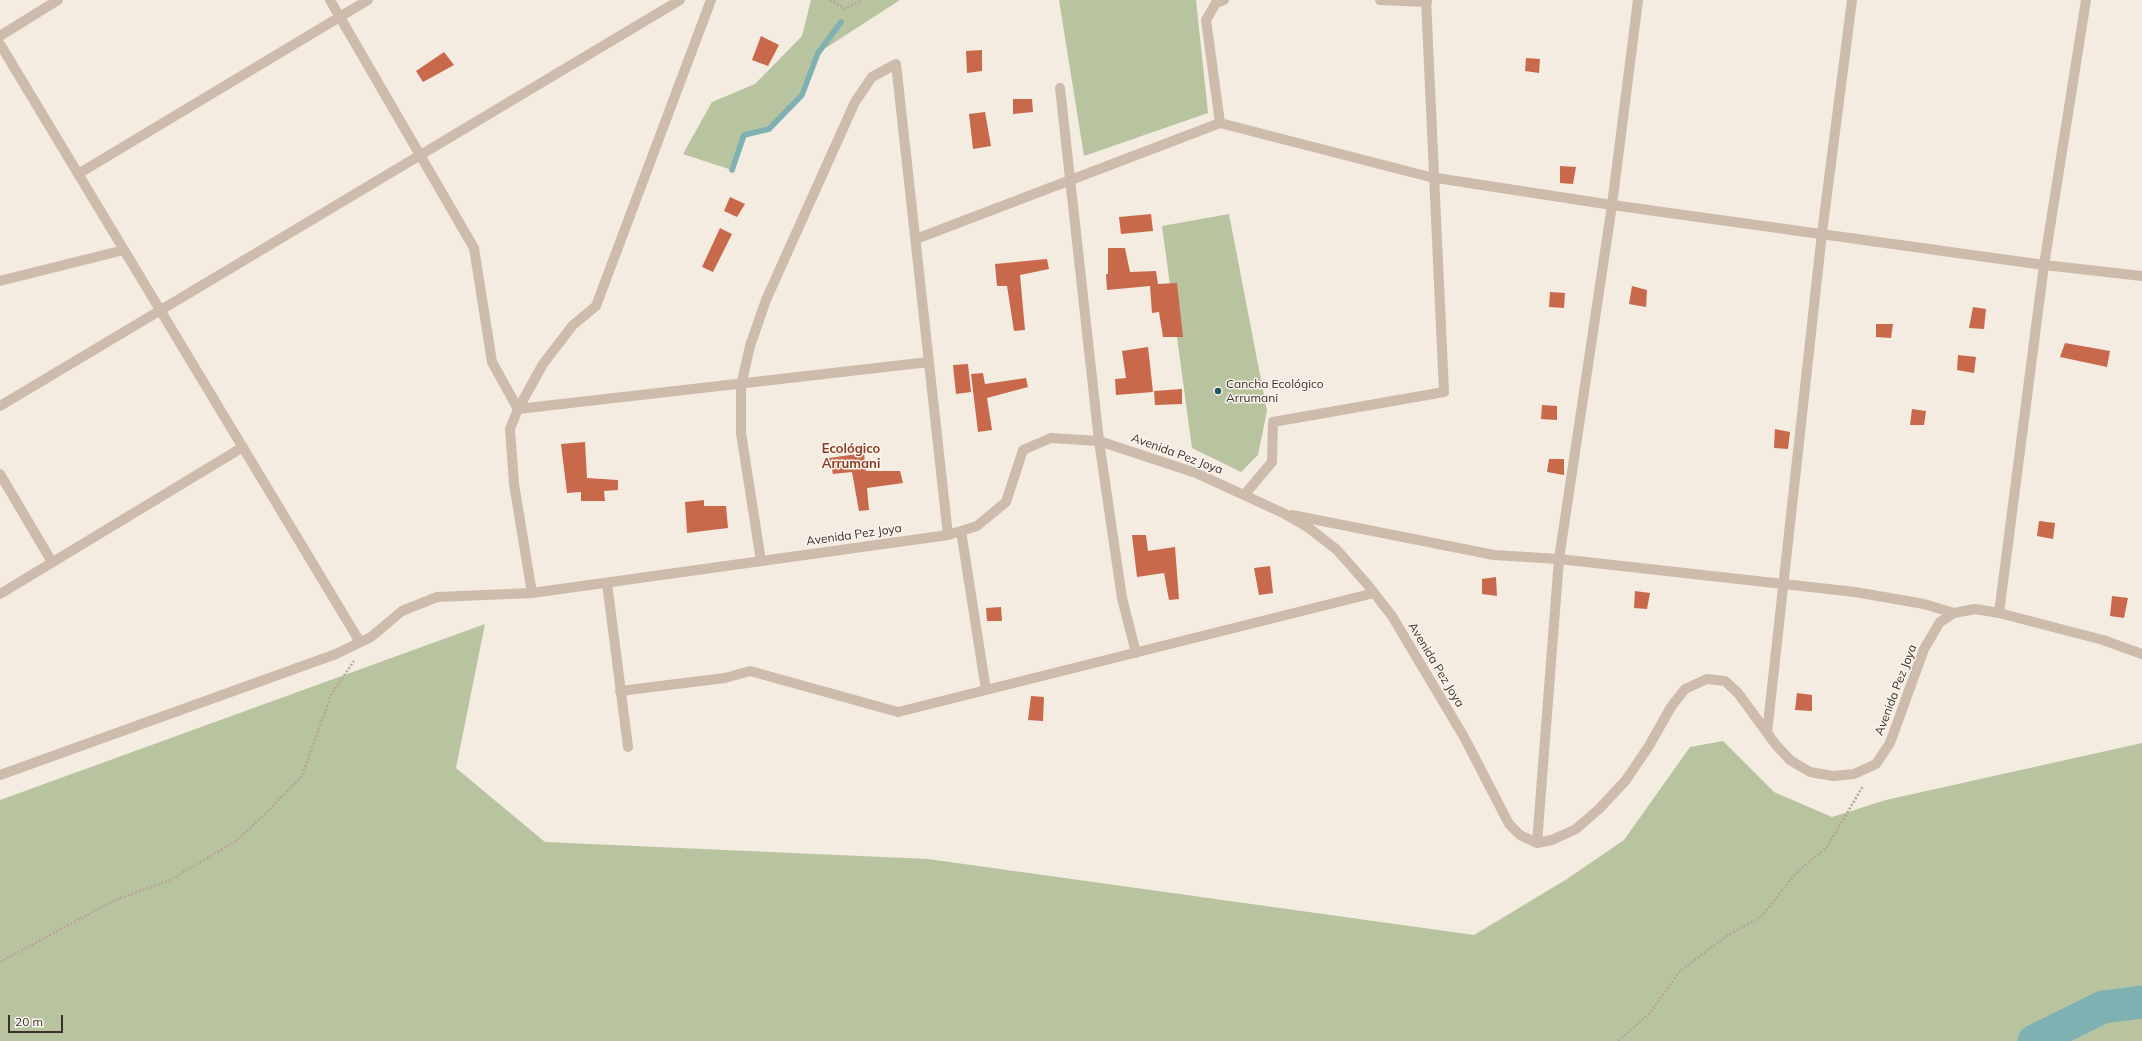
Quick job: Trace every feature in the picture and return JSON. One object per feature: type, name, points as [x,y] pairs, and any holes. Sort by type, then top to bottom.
[{"type":"street","points":[[0,36],[58,0]]},
{"type":"street","points":[[330,0],[474,248],[492,362],[518,409]]},
{"type":"street","points":[[78,174],[368,0]]},
{"type":"street","points":[[0,406],[680,0]]},
{"type":"street","points":[[532,594],[514,484],[510,429],[518,409],[543,364],[573,326],[596,306],[711,0]]},
{"type":"street","points":[[1220,123],[1206,20],[1216,4],[1224,0]]},
{"type":"street","points":[[1245,494],[1272,462],[1273,422],[1444,392],[1426,1],[1380,0]]},
{"type":"street","points":[[1638,0],[1612,205],[1559,559],[1537,843],[1552,840],[1576,829],[1600,808],[1626,780],[1649,746],[1671,706],[1685,689],[1707,679],[1725,681],[1738,692],[1767,732],[1790,760],[1810,772],[1833,776],[1854,774],[1876,764]]},
{"type":"street","points":[[1767,732],[1822,233],[1852,0]]},
{"type":"street","points":[[1999,613],[2044,265],[2086,0]]},
{"type":"street","points":[[0,44],[360,642]]},
{"type":"street","points":[[761,561],[741,433],[742,384],[750,346],[766,300],[855,102],[872,77],[896,64],[948,535]]},
{"type":"street","points":[[1060,88],[1100,442],[1122,598],[1136,653]]},
{"type":"street","points":[[916,239],[1220,123],[1434,178],[1612,205],[2044,265],[2142,276]]},
{"type":"street","points":[[0,280],[124,250]]},
{"type":"street","points":[[518,409],[929,362]]},
{"type":"street","name":"Avenida Pez Joya","points":[[0,775],[336,654],[371,637],[402,611],[437,597],[532,594],[948,535],[978,526],[1006,502],[1023,450],[1051,438],[1100,442],[1196,473],[1245,494],[1283,513],[1309,528],[1337,550],[1392,616],[1464,737],[1509,824],[1520,836],[1537,843]]},
{"type":"street","points":[[0,594],[242,447]]},
{"type":"street","points":[[0,474],[52,562]]},
{"type":"street","points":[[1283,513],[1494,555],[1559,559],[1782,586],[1855,592],[1924,604],[1954,613]]},
{"type":"street","points":[[961,531],[986,690]]},
{"type":"street","points":[[606,583],[628,747]]},
{"type":"street","points":[[620,691],[725,678],[750,671],[898,712],[1374,593]]},
{"type":"street","name":"Avenida Pez Joya","points":[[1876,764],[1890,743],[1924,650],[1940,622],[1954,613],[1975,609],[1999,613],[2103,640],[2142,654]]},
{"type":"path","points":[[830,0],[846,9],[862,0]]},
{"type":"path","points":[[0,962],[113,901],[170,880],[236,841],[302,776],[331,696],[358,656]]},
{"type":"path","points":[[1618,1041],[1650,1014],[1680,971],[1726,937],[1762,916],[1796,873],[1827,847],[1876,764]]},
{"type":"green space","points":[[811,0],[900,0],[818,53],[802,95],[769,129],[744,135],[732,170],[683,154],[712,102],[755,84],[802,36]]},
{"type":"green space","points":[[1059,0],[1196,0],[1208,113],[1084,156]]},
{"type":"green space","points":[[1229,214],[1267,411],[1258,455],[1241,472],[1192,448],[1162,226]]},
{"type":"green space","points":[[485,624],[456,768],[545,842],[928,859],[1474,935],[1567,879],[1624,840],[1690,747],[1723,741],[1774,792],[1832,817],[1886,800],[2142,743],[2142,1041],[0,1041],[0,800]]},
{"type":"building","points":[[761,36],[779,45],[768,66],[752,60]]},
{"type":"building","points":[[982,50],[982,71],[967,73],[966,51]]},
{"type":"building","points":[[444,52],[454,65],[423,82],[416,71]]},
{"type":"building","points":[[1526,58],[1540,59],[1539,73],[1525,71]]},
{"type":"building","points":[[1013,99],[1032,99],[1033,112],[1013,114]]},
{"type":"building","points":[[985,112],[991,146],[973,149],[969,114]]},
{"type":"building","points":[[1560,166],[1576,167],[1573,184],[1560,183]]},
{"type":"building","points":[[730,197],[745,204],[737,217],[724,211]]},
{"type":"building","points":[[1151,214],[1153,231],[1121,234],[1119,217]]},
{"type":"building","points":[[720,228],[732,234],[713,272],[702,267]]},
{"type":"building","points":[[1108,248],[1125,248],[1130,272],[1156,271],[1158,284],[1177,283],[1183,337],[1163,337],[1159,312],[1152,313],[1150,286],[1107,290],[1106,274],[1108,274]]},
{"type":"building","points":[[1047,259],[1049,269],[1020,275],[1025,330],[1014,331],[1007,286],[997,286],[995,264]]},
{"type":"building","points":[[1632,286],[1647,290],[1646,307],[1629,304]]},
{"type":"building","points":[[1550,292],[1565,293],[1564,308],[1549,307]]},
{"type":"building","points":[[1973,307],[1986,309],[1984,329],[1969,328]]},
{"type":"building","points":[[1876,324],[1893,324],[1891,338],[1876,337]]},
{"type":"building","points":[[2065,343],[2110,351],[2107,367],[2060,357]]},
{"type":"building","points":[[1148,347],[1153,392],[1116,395],[1115,379],[1126,378],[1122,351]]},
{"type":"building","points":[[1958,355],[1976,357],[1974,373],[1957,370]]},
{"type":"building","points":[[968,364],[971,392],[956,394],[953,365]]},
{"type":"building","points":[[983,373],[985,384],[1026,378],[1028,387],[987,398],[992,430],[978,432],[971,374]]},
{"type":"building","points":[[1182,389],[1182,404],[1155,405],[1154,391]]},
{"type":"building","points":[[1542,405],[1557,406],[1557,420],[1541,419]]},
{"type":"building","points":[[1912,409],[1926,411],[1924,425],[1910,425]]},
{"type":"building","points":[[1775,429],[1790,432],[1788,449],[1774,448]]},
{"type":"building","points":[[585,442],[587,478],[618,480],[618,490],[604,491],[605,501],[581,501],[581,492],[567,493],[561,444]]},
{"type":"building","points":[[864,453],[866,471],[900,471],[903,483],[867,488],[869,510],[859,511],[852,472],[833,474],[829,458]]},
{"type":"building","points":[[1549,459],[1564,459],[1564,475],[1547,472]]},
{"type":"building","points":[[704,500],[704,506],[726,506],[728,528],[687,533],[685,502]]},
{"type":"building","points":[[2039,521],[2055,523],[2053,539],[2037,536]]},
{"type":"building","points":[[1132,535],[1146,535],[1148,551],[1175,547],[1179,599],[1169,600],[1164,573],[1137,577]]},
{"type":"building","points":[[1270,566],[1273,593],[1259,595],[1254,568]]},
{"type":"building","points":[[1496,577],[1497,596],[1482,594],[1482,579]]},
{"type":"building","points":[[1635,591],[1650,593],[1647,609],[1634,608]]},
{"type":"building","points":[[2112,596],[2128,598],[2124,618],[2110,616]]},
{"type":"building","points":[[1001,607],[1002,621],[987,621],[986,608]]},
{"type":"building","points":[[1797,693],[1812,695],[1812,711],[1795,710]]},
{"type":"building","points":[[1031,696],[1044,697],[1043,721],[1028,720]]},
{"type":"waterway","points":[[732,170],[744,135],[769,129],[802,95],[818,53],[841,22]]},
{"type":"waterway","points":[[2034,1041],[2103,1007],[2142,1002]]},
{"type":"place","name":"Cancha Ecológico Arrumani","points":[[1218,391]]},
{"type":"district","name":"Ecológico Arrumani","points":[[851,456]]}]
